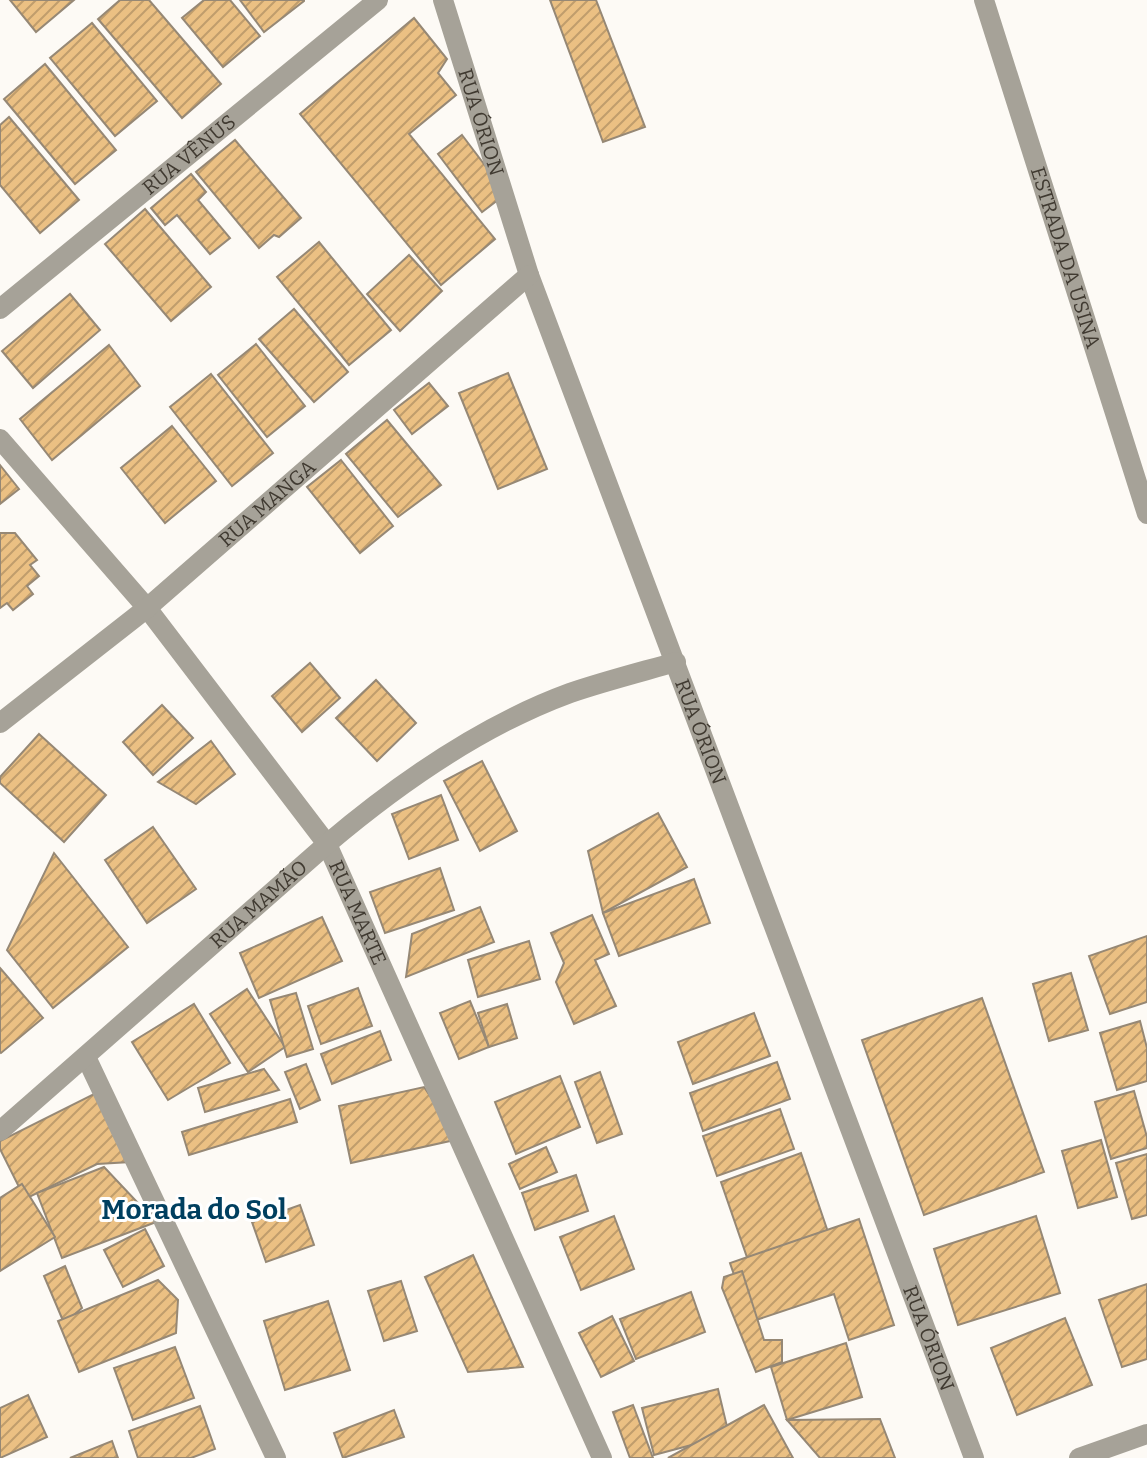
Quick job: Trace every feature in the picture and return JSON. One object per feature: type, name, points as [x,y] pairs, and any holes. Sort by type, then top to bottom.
[{"type":"street","name":"RUA VÊNUS","points":[[0,309],[378,0]]},
{"type":"street","name":"RUA ÓRION","points":[[443,0],[529,275],[974,1458]]},
{"type":"street","name":"ESTRADA DA USINA","points":[[984,0],[1147,514]]},
{"type":"street","name":"RUA MANGA","points":[[0,723],[147,608],[529,275]]},
{"type":"street","name":"RUA MARTE","points":[[0,439],[147,608],[327,844],[602,1458]]},
{"type":"street","name":"RUA MAMÃO","points":[[0,1131],[327,844],[372,806],[421,771],[496,727],[569,694],[676,662]]},
{"type":"street","points":[[86,1057],[276,1458]]},
{"type":"street","points":[[1079,1458],[1147,1434]]},
{"type":"building","points":[[10,0],[74,0],[36,32]]},
{"type":"building","points":[[120,0],[149,0],[221,84],[182,118],[98,19]]},
{"type":"building","points":[[204,0],[230,0],[260,36],[223,67],[182,18]]},
{"type":"building","points":[[240,0],[304,0],[304,1],[264,32]]},
{"type":"building","points":[[550,0],[596,0],[645,127],[603,142]]},
{"type":"building","points":[[414,18],[447,59],[438,73],[456,95],[409,134],[495,239],[441,285],[300,114]]},
{"type":"building","points":[[92,23],[157,101],[115,136],[50,58]]},
{"type":"building","points":[[45,64],[116,150],[75,184],[4,99]]},
{"type":"building","points":[[9,117],[79,200],[40,233],[0,185],[0,125]]},
{"type":"building","points":[[462,135],[496,180],[502,197],[482,212],[438,154]]},
{"type":"building","points":[[235,140],[301,218],[279,237],[274,235],[259,248],[196,172]]},
{"type":"building","points":[[191,174],[206,192],[198,200],[230,238],[210,254],[177,215],[165,225],[151,208]]},
{"type":"building","points":[[145,209],[211,287],[171,321],[105,244]]},
{"type":"building","points":[[319,242],[391,330],[349,365],[277,277]]},
{"type":"building","points":[[409,255],[442,291],[400,331],[367,294]]},
{"type":"building","points":[[70,294],[100,330],[33,388],[2,351]]},
{"type":"building","points":[[294,309],[348,372],[314,402],[259,339]]},
{"type":"building","points":[[256,344],[305,406],[267,437],[218,375]]},
{"type":"building","points":[[109,345],[140,386],[52,460],[20,419]]},
{"type":"building","points":[[508,373],[547,469],[498,489],[459,393]]},
{"type":"building","points":[[211,374],[273,453],[232,486],[170,407]]},
{"type":"building","points":[[429,383],[448,406],[412,434],[394,410]]},
{"type":"building","points":[[387,420],[441,485],[398,517],[346,454]]},
{"type":"building","points":[[172,426],[216,481],[165,523],[121,468]]},
{"type":"building","points":[[341,460],[393,526],[360,553],[307,487]]},
{"type":"building","points":[[0,465],[19,489],[0,504]]},
{"type":"building","points":[[0,533],[15,533],[37,560],[30,565],[39,576],[27,586],[33,594],[13,610],[7,603],[0,608]]},
{"type":"building","points":[[310,663],[340,698],[302,732],[272,696]]},
{"type":"building","points":[[376,680],[416,723],[377,761],[336,718]]},
{"type":"building","points":[[162,705],[193,738],[153,775],[123,742]]},
{"type":"building","points":[[39,734],[106,795],[64,842],[0,783],[0,777]]},
{"type":"building","points":[[211,741],[235,774],[196,804],[158,782]]},
{"type":"building","points":[[482,761],[517,831],[480,851],[444,781]]},
{"type":"building","points":[[441,795],[458,840],[409,859],[392,814]]},
{"type":"building","points":[[658,813],[687,867],[603,913],[588,851]]},
{"type":"building","points":[[153,827],[196,889],[147,923],[105,860]]},
{"type":"building","points":[[54,853],[128,947],[53,1008],[7,950]]},
{"type":"building","points":[[440,868],[454,910],[385,933],[370,892]]},
{"type":"building","points":[[694,879],[710,923],[619,956],[603,913]]},
{"type":"building","points":[[480,907],[494,942],[406,977],[412,934]]},
{"type":"building","points":[[592,915],[609,954],[595,960],[616,1006],[574,1024],[556,982],[564,963],[551,933]]},
{"type":"building","points":[[322,917],[342,961],[259,998],[240,953]]},
{"type":"building","points":[[1147,936],[1147,1002],[1110,1014],[1089,956]]},
{"type":"building","points":[[529,941],[540,979],[478,997],[468,960]]},
{"type":"building","points":[[0,968],[43,1018],[1,1053],[0,1052]]},
{"type":"building","points":[[1071,973],[1088,1030],[1049,1041],[1033,984]]},
{"type":"building","points":[[358,988],[372,1026],[321,1044],[308,1006]]},
{"type":"building","points":[[247,989],[285,1047],[248,1072],[210,1014]]},
{"type":"building","points":[[296,993],[313,1049],[287,1057],[270,1000]]},
{"type":"building","points":[[982,998],[1044,1172],[924,1215],[862,1040]]},
{"type":"building","points":[[470,1001],[489,1047],[459,1059],[440,1013]]},
{"type":"building","points":[[194,1004],[230,1063],[168,1100],[132,1042]]},
{"type":"building","points":[[507,1004],[517,1038],[489,1047],[478,1013]]},
{"type":"building","points":[[754,1013],[770,1056],[693,1084],[678,1042]]},
{"type":"building","points":[[1140,1021],[1147,1048],[1147,1081],[1117,1090],[1100,1033]]},
{"type":"building","points":[[380,1031],[391,1060],[332,1084],[321,1054]]},
{"type":"building","points":[[777,1062],[790,1099],[703,1131],[690,1093]]},
{"type":"building","points":[[306,1064],[320,1100],[300,1109],[285,1072]]},
{"type":"building","points":[[264,1069],[279,1090],[205,1112],[198,1088]]},
{"type":"building","points":[[600,1072],[622,1134],[597,1143],[575,1082]]},
{"type":"building","points":[[560,1076],[580,1127],[516,1154],[495,1102]]},
{"type":"building","points":[[424,1087],[459,1139],[351,1163],[339,1106]]},
{"type":"building","points":[[1134,1091],[1147,1137],[1147,1148],[1111,1159],[1095,1102]]},
{"type":"building","points":[[96,1093],[130,1162],[97,1164],[25,1199],[0,1149],[0,1141]]},
{"type":"building","points":[[290,1099],[297,1122],[189,1155],[182,1132]]},
{"type":"building","points":[[780,1109],[794,1149],[717,1176],[703,1136]]},
{"type":"building","points":[[1101,1140],[1117,1197],[1078,1208],[1062,1151]]},
{"type":"building","points":[[546,1147],[557,1172],[520,1189],[509,1164]]},
{"type":"building","points":[[801,1153],[830,1238],[750,1266],[721,1182]]},
{"type":"building","points":[[1147,1154],[1147,1215],[1132,1219],[1116,1163]]},
{"type":"building","points":[[104,1167],[156,1222],[62,1258],[37,1193]]},
{"type":"building","points":[[576,1175],[588,1211],[535,1230],[522,1193]]},
{"type":"building","points":[[22,1184],[55,1237],[0,1271],[0,1198]]},
{"type":"building","points":[[300,1205],[314,1245],[266,1262],[252,1222]]},
{"type":"building","points":[[614,1216],[634,1269],[581,1290],[560,1237]]},
{"type":"building","points":[[1036,1216],[1060,1293],[958,1325],[934,1249]]},
{"type":"building","points":[[859,1219],[894,1325],[849,1340],[834,1294],[750,1322],[730,1263]]},
{"type":"building","points":[[145,1229],[164,1266],[123,1287],[104,1250]]},
{"type":"building","points":[[473,1255],[523,1367],[468,1372],[425,1277]]},
{"type":"building","points":[[65,1266],[82,1308],[64,1323],[44,1276]]},
{"type":"building","points":[[742,1271],[764,1340],[782,1340],[782,1362],[756,1372],[722,1288],[724,1277]]},
{"type":"building","points":[[158,1280],[178,1300],[176,1333],[79,1372],[58,1321]]},
{"type":"building","points":[[401,1281],[417,1331],[384,1341],[368,1291]]},
{"type":"building","points":[[1147,1284],[1147,1359],[1122,1367],[1099,1300]]},
{"type":"building","points":[[691,1292],[705,1332],[636,1359],[620,1319]]},
{"type":"building","points":[[328,1301],[350,1370],[285,1390],[264,1321]]},
{"type":"building","points":[[612,1316],[634,1361],[601,1377],[579,1333]]},
{"type":"building","points":[[1065,1318],[1092,1385],[1017,1415],[991,1348]]},
{"type":"building","points":[[846,1343],[862,1397],[787,1420],[771,1367]]},
{"type":"building","points":[[175,1347],[194,1398],[133,1420],[114,1368]]},
{"type":"building","points":[[718,1389],[729,1435],[654,1455],[642,1408]]},
{"type":"building","points":[[28,1395],[47,1437],[0,1458],[0,1408]]},
{"type":"building","points":[[633,1405],[653,1458],[630,1458],[613,1412]]},
{"type":"building","points":[[764,1405],[793,1458],[668,1458]]},
{"type":"building","points":[[200,1406],[215,1449],[191,1458],[138,1458],[129,1431]]},
{"type":"building","points":[[394,1410],[404,1437],[343,1458],[334,1433]]},
{"type":"building","points":[[880,1419],[895,1458],[820,1458],[787,1420]]},
{"type":"building","points":[[112,1441],[118,1458],[70,1458]]},
{"type":"district","name":"Morada do Sol","points":[[194,1209]]}]
